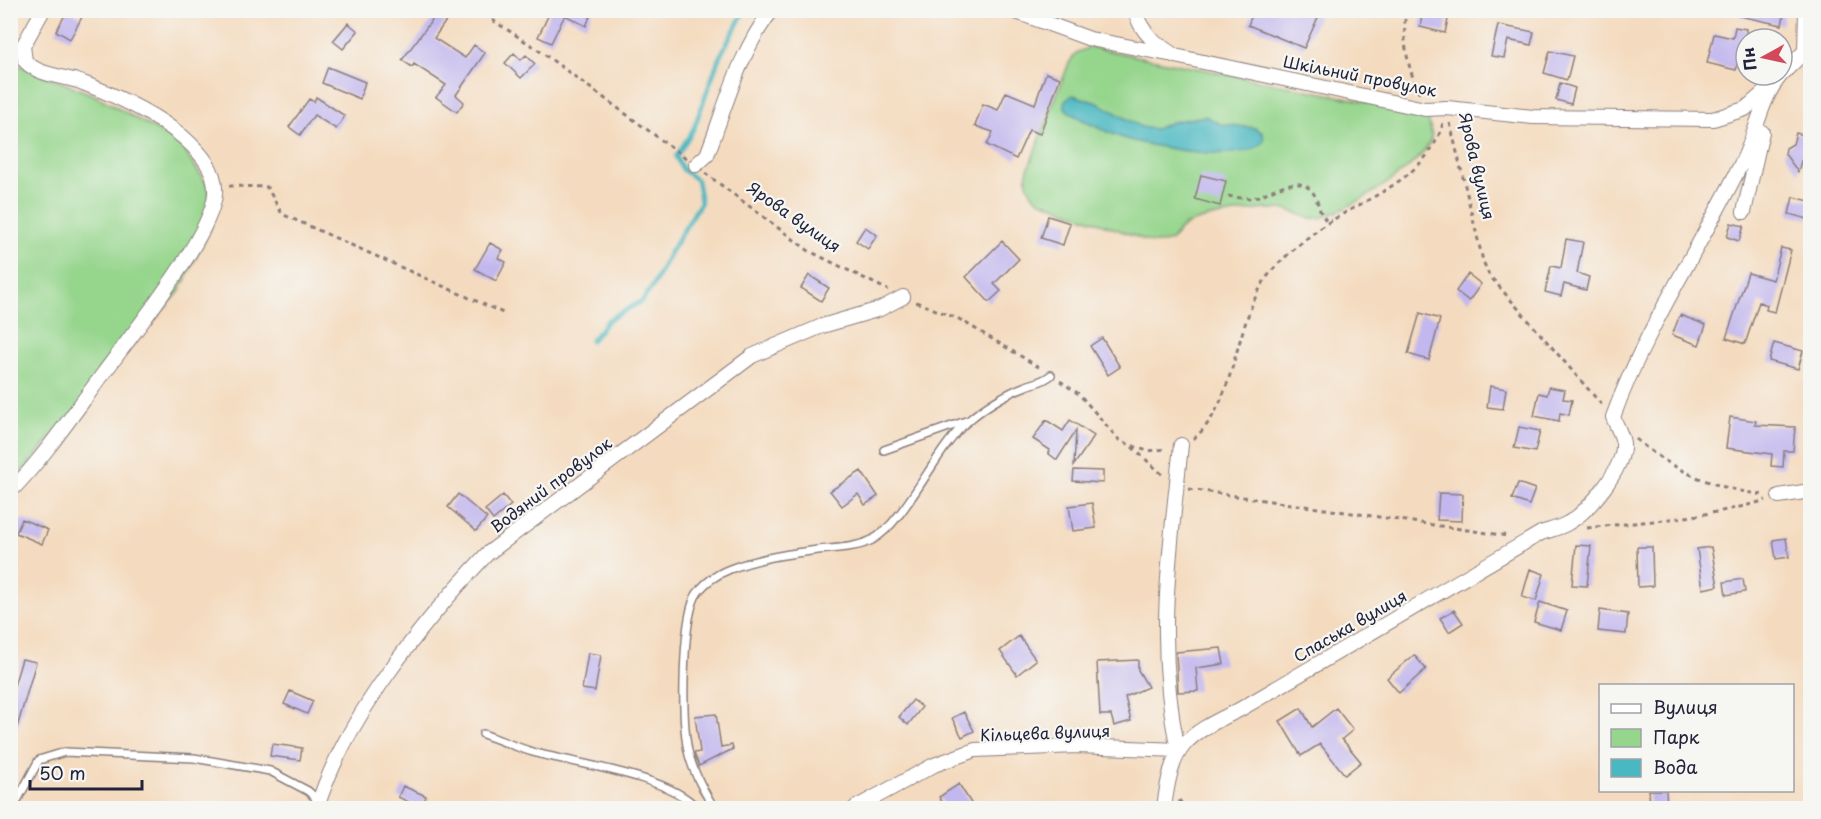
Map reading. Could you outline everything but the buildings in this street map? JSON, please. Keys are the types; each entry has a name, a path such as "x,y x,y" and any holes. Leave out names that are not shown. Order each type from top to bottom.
{"street":[{"path":"10,492 51,444 183,261 213,208 215,185 210,167 200,154 165,124 105,92 31,67 25,61 22,46 43,10"},
{"path":"691,162 707,155 744,58 759,27 772,10"},
{"path":"1011,10 1090,39 1175,56"},
{"name":"Шкільний провулок","path":"1135,10 1144,32 1154,43 1175,56 1425,109 1447,108 1533,117 1713,119 1745,109 1768,87"},
{"name":"Шкільний провулок","path":"1794,63 1808,50 1806,10"},
{"name":"Шкільний провулок","path":"1612,417 1621,393 1670,295 1744,158 1774,87"},
{"path":"1744,212 1776,87"},
{"name":"Водяний провулок","path":"318,805 349,738 382,682 464,579 487,555 752,356 822,326 880,309 903,297"},
{"name":"Спаська вулиця","path":"1178,750 1200,728 1239,710 1541,533 1567,524 1586,510 1607,483 1621,459 1623,442 1612,417"},
{"path":"1164,808 1178,750 1168,704 1164,643 1166,588 1181,445"},
{"path":"1779,496 1810,491"},
{"name":"Кільцева вулиця","path":"855,808 934,765 975,750 1077,746 1178,750"}],"lane":[{"path":"714,808 693,767 687,739 685,660 692,609 700,590 717,575 752,561 850,546 872,540 883,532 948,442 969,420 1004,397 1044,381 1051,375"},
{"path":"885,450 969,420"},
{"path":"483,734 533,752 634,777 675,792 698,808"},
{"path":"14,808 39,760 64,752 194,758 270,771 308,791 318,805"}],"path":[{"name":"Ярова вулиця","path":"477,10 537,49 670,146 809,252 903,297 959,319 1078,393 1120,441 1132,447 1177,487"},
{"path":"1406,10 1403,35 1409,69 1425,109"},
{"name":"Ярова вулиця","path":"1132,447 1162,450 1181,445 1201,432 1214,414 1244,323 1270,275 1300,243 1405,178 1423,161 1440,135 1447,108"},
{"name":"Ярова вулиця","path":"1447,108 1483,261 1489,275 1612,417"},
{"path":"215,185 267,188 282,214 503,313"},
{"path":"1228,196 1244,199 1258,196 1281,186 1305,186 1312,191 1321,215 1328,221 1336,219"},
{"path":"1635,438 1679,469 1734,492 1779,496"},
{"path":"1177,487 1509,537"},
{"path":"1585,528 1674,520 1726,512 1779,496"}],"green space":[{"path":"1090,47 1393,107 1427,117 1431,139 1414,161 1382,187 1330,215 1310,218 1288,210 1274,209 1236,213 1195,221 1180,229 1172,240 1153,243 1039,200 1027,184 1027,172 1069,63 1076,53"},
{"path":"11,62 96,96 178,142 209,187 211,227 179,292 11,484"}],"water":[{"path":"1073,95 1100,104 1141,127 1155,129 1172,122 1205,116 1220,124 1255,128 1263,133 1264,140 1255,148 1219,153 1175,149 1123,138 1069,112 1065,108 1065,101"}],"waterway":[{"path":"591,341 608,320 642,301 701,202 697,180 683,170 676,157 694,128 719,58 745,10"}]}
